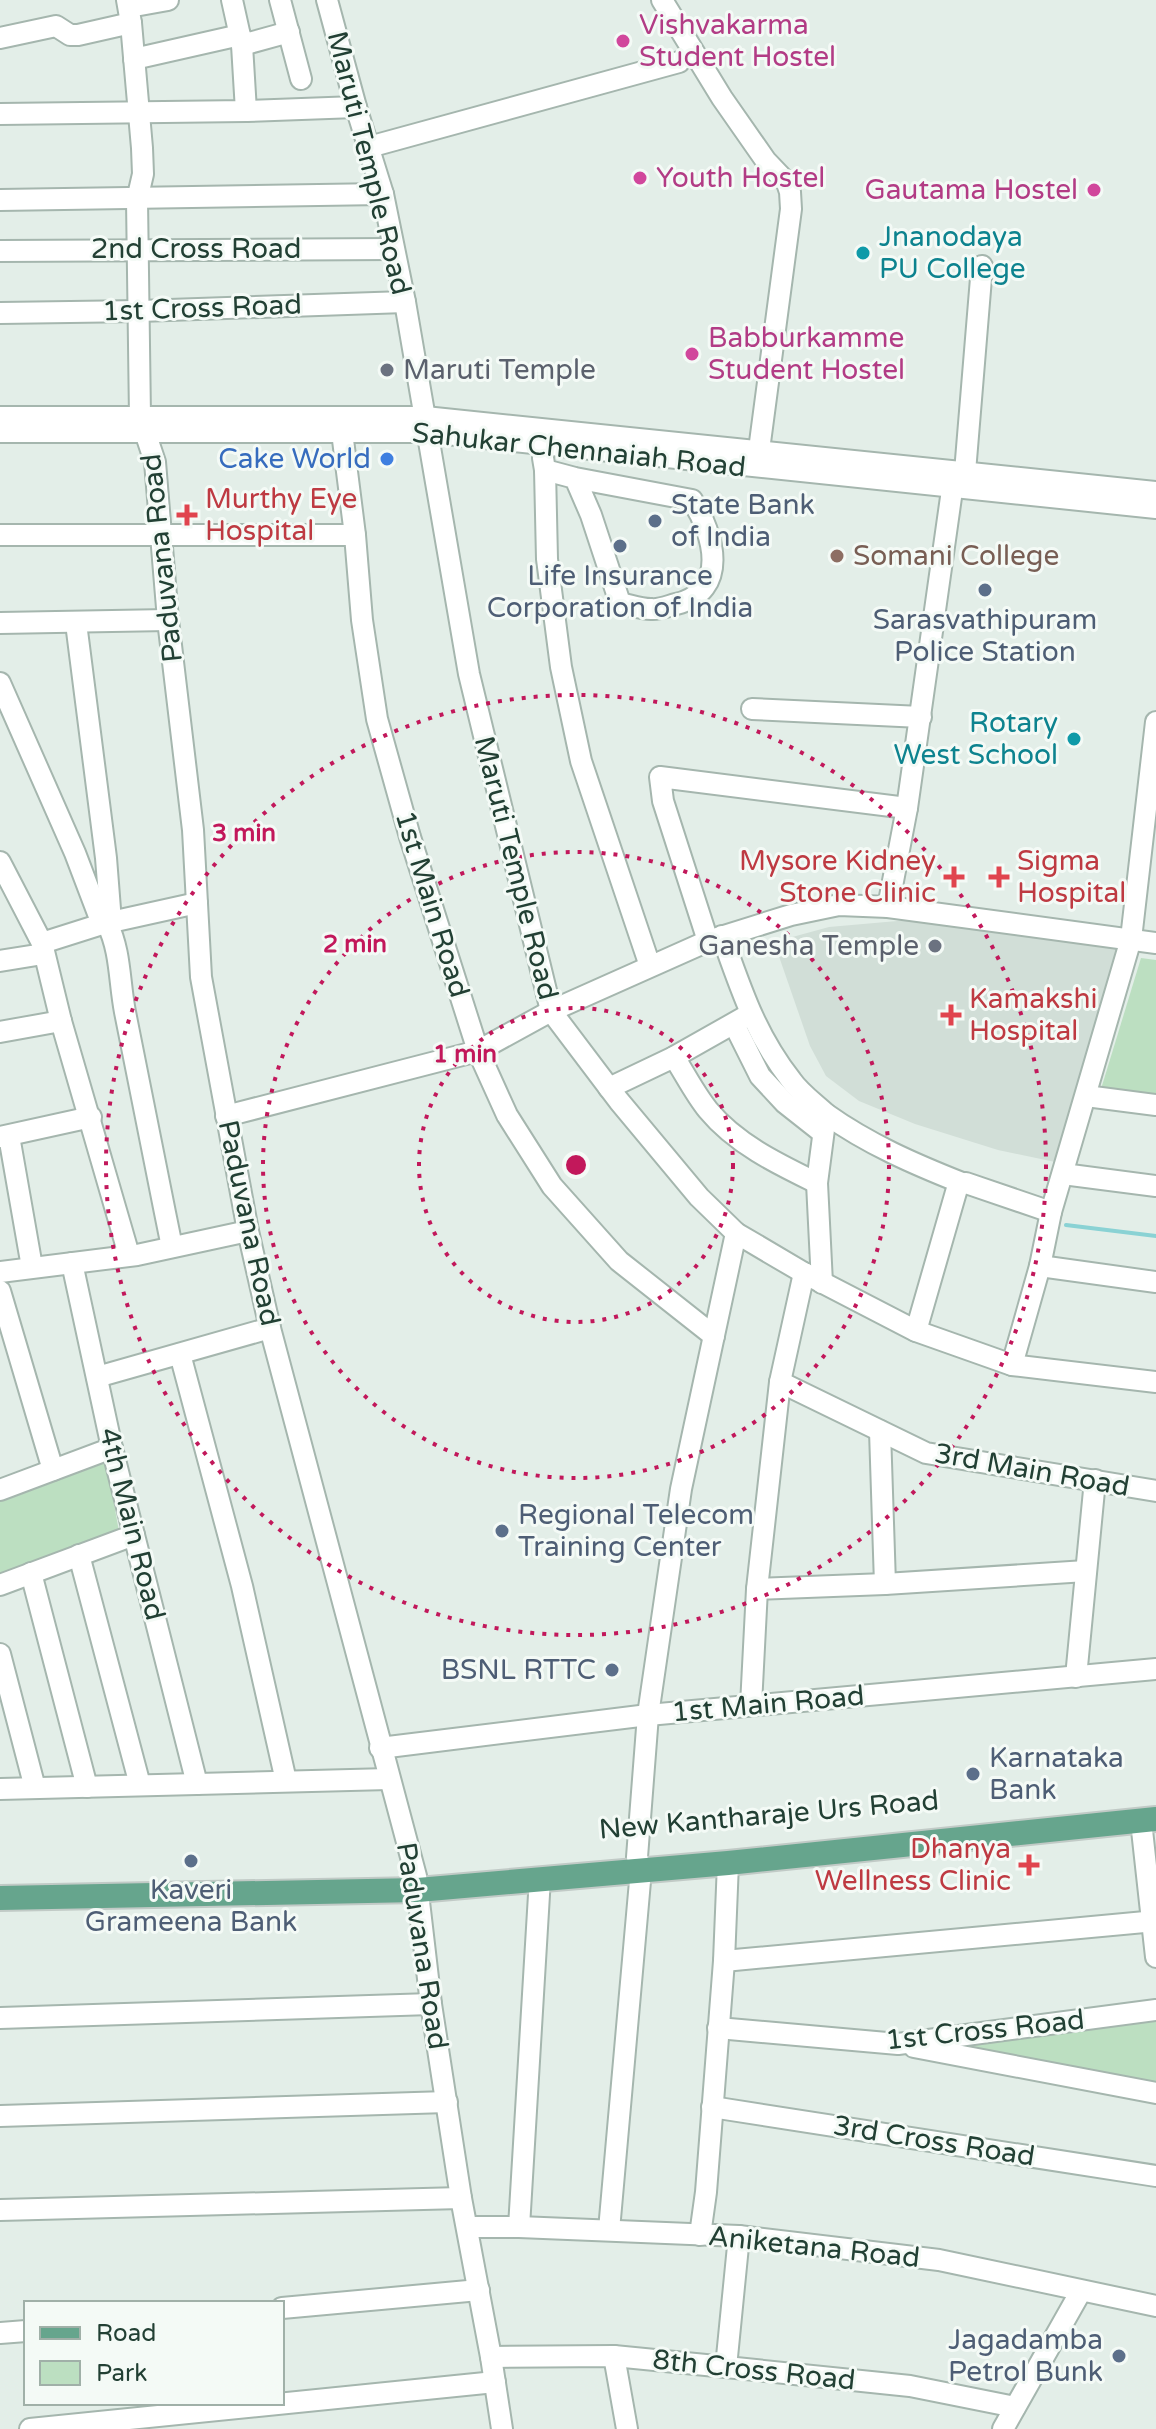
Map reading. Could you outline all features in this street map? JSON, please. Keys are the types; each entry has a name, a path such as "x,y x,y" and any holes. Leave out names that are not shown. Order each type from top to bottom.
{"main road":[{"name":"New Kantharaje Urs Road","path":"0,1898 390,1889 417,1883 1151,1816"},
{"name":"New Kantharaje Urs Road","path":"417,1883 540,1878 639,1864 728,1863 1151,1816"}],"street":[{"path":"0,38 56,26 70,35 78,35 129,10 168,0"},
{"path":"232,0 241,40 246,111"},
{"path":"280,0 301,79"},
{"name":"Maruti Temple Road","path":"327,0 383,194 405,302 469,674 551,1011 609,1088 699,1197 736,1233 822,1283 916,1331 1012,1365 1156,1382"},
{"path":"662,0 722,98 766,161 787,183 790,192 791,209 759,450"},
{"name":"Paduvana Road","path":"129,10 143,174 137,200 142,424 155,462 168,620 193,830 201,977 248,1231 270,1328 417,1883 431,2004 461,2198 502,2429"},
{"path":"134,59 289,32"},
{"path":"369,147 679,62"},
{"path":"0,114 356,107"},
{"path":"0,200 383,194"},
{"name":"2nd Cross Road","path":"0,251 393,249"},
{"path":"888,907 907,808 957,477 982,266"},
{"name":"1st Cross Road","path":"0,313 405,302"},
{"name":"Sahukar Chennaiah Road","path":"0,417 342,432 426,424 541,444 1156,492"},
{"name":"Sahukar Chennaiah Road","path":"0,432 142,424 426,424 759,450 1156,508"},
{"name":"1st Main Road","path":"342,432 362,620 377,719 410,837 478,1051 507,1115 552,1186 619,1261 714,1336"},
{"path":"541,444 545,470 547,559 561,667 572,721 581,761 650,966"},
{"path":"545,470 692,500 711,536 714,560 707,584 687,601 653,610 620,603 591,515 575,478"},
{"path":"0,535 355,535"},
{"path":"0,623 168,620"},
{"path":"76,623 107,870 107,923"},
{"path":"0,683 8,720 75,853 118,953 124,1005 172,1247"},
{"path":"752,709 921,717"},
{"path":"1012,1365 1040,1266 1051,1212 1131,939 1156,722"},
{"path":"907,808 660,777 663,801 715,938 760,1076 785,1103 825,1124 962,1183 1051,1212"},
{"path":"0,862 42,948 129,1255"},
{"path":"0,961 107,923 197,903"},
{"path":"226,1116 478,1051 551,1011 715,938 791,915 839,905 888,907 1156,943"},
{"path":"609,1088 674,1057 742,1019"},
{"path":"0,1032 61,1021"},
{"path":"674,1057 708,1110 727,1128 770,1160 817,1183"},
{"path":"1086,1096 1156,1105"},
{"path":"32,1267 4,1136 91,1117"},
{"path":"822,1283 817,1183 825,1124"},
{"path":"1063,1174 1156,1186"},
{"path":"916,1331 958,1185 962,1183"},
{"path":"0,1272 137,1255 248,1231"},
{"path":"609,2230 648,1715 681,1489 736,1233"},
{"name":"4th Main Road","path":"72,1263 112,1448 197,1784"},
{"path":"1040,1266 1156,1282"},
{"path":"751,1705 757,1589 780,1382 804,1273"},
{"path":"0,1291 53,1470"},
{"path":"97,1377 270,1328"},
{"path":"180,1354 242,1586 286,1781"},
{"name":"3rd Main Road","path":"780,1382 926,1453 1156,1491"},
{"path":"880,1431 885,1584"},
{"path":"1,1485 112,1448"},
{"path":"1076,1677 1095,1480"},
{"path":"0,1585 134,1535"},
{"path":"79,1555 140,1785"},
{"path":"757,1589 1086,1571"},
{"path":"31,1573 87,1787"},
{"path":"0,1654 35,1788"},
{"name":"1st Main Road","path":"380,1748 648,1715 1156,1669"},
{"path":"0,1789 389,1779"},
{"path":"1151,1816 1156,1957"},
{"path":"700,2235 724,1961 728,1863"},
{"path":"519,2227 540,1878"},
{"path":"724,1961 1154,1922"},
{"path":"0,2018 431,2004"},
{"name":"1st Cross Road","path":"718,2028 898,2044 1156,2010"},
{"path":"898,2044 1156,2093"},
{"path":"0,2116 447,2102"},
{"name":"3rd Cross Road","path":"712,2107 1156,2176"},
{"path":"0,2211 461,2198"},
{"name":"Aniketana Road","path":"468,2227 739,2236 939,2260 1156,2306"},
{"path":"726,2367 739,2236"},
{"path":"284,2308 479,2290"},
{"path":"1003,2429 1081,2291"},
{"path":"0,2333 24,2331"},
{"path":"614,2356 627,2429"},
{"name":"8th Cross Road","path":"491,2357 614,2356 910,2386 1015,2407"},
{"path":"284,2403 495,2382"},
{"path":"30,2429 267,2405"}],"shaded area":[{"name":"Kamakshi Hospital","path":"920,919 1122,945 1060,1163 998,1150 915,1124 859,1101 826,1076 810,1046 774,942 829,927"}],"green space":[{"path":"1141,958 1156,960 1156,1095 1101,1089"},
{"path":"105,1454 120,1537 0,1582 0,1493"},
{"path":"1156,2015 1156,2088 934,2046"}],"waterway":[{"path":"1066,1225 1156,1236"}],"place":[{"name":"Vishvakarma Student Hostel","path":"623,41"},
{"name":"Youth Hostel","path":"640,178"},
{"name":"Gautama Hostel","path":"1094,190"},
{"name":"Jnanodaya PU College","path":"863,253"},
{"name":"Babburkamme Student Hostel","path":"692,354"},
{"name":"Maruti Temple","path":"387,370"},
{"name":"Cake World","path":"387,459"},
{"name":"Murthy Eye Hospital","path":"187,515"},
{"name":"State Bank of India","path":"655,521"},
{"name":"Life Insurance Corporation of India","path":"620,546"},
{"name":"Somani College","path":"837,556"},
{"name":"Sarasvathipuram Police Station","path":"985,590"},
{"name":"Rotary West School","path":"1074,739"},
{"name":"Mysore Kidney Stone Clinic","path":"954,877"},
{"name":"Sigma Hospital","path":"999,877"},
{"name":"Ganesha Temple","path":"935,946"},
{"name":"Kamakshi Hospital","path":"951,1015"},
{"name":"Regional Telecom Training Center","path":"502,1531"},
{"name":"BSNL RTTC","path":"612,1670"},
{"name":"Karnataka Bank","path":"973,1774"},
{"name":"Kaveri Grameena Bank","path":"191,1861"},
{"name":"Dhanya Wellness Clinic","path":"1029,1865"},
{"name":"Jagadamba Petrol Bunk","path":"1119,2356"}]}
